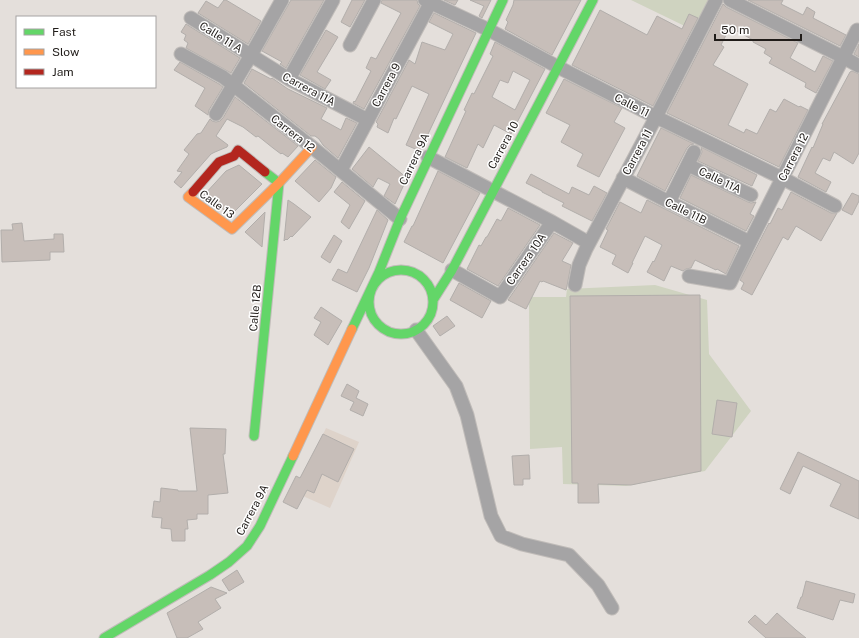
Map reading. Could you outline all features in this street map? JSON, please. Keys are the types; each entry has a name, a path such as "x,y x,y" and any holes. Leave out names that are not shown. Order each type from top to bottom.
{"main road":[{"name":"Carrera 9A","path":"104,638 210,575 229,562 247,546 260,526 372,286 428,157 490,30 503,0"},
{"name":"Carrera 10","path":"433,300 452,270 593,0"},
{"path":"279,183 312,147"},
{"name":"Calle 13","path":"238,150 279,183 232,229 188,198 219,162 234,156 238,150"},
{"name":"Calle 12B","path":"254,436 279,183"},
{"path":"351,331 370,325 394,333 406,334 416,330 429,318 432,309 433,300 431,290 426,281 418,274 408,270 398,269 388,272 379,278 372,286 369,295 368,305 371,314 370,325"}],"street":[{"path":"216,114 282,0"},
{"path":"289,79 333,0"},
{"path":"350,44 374,0"},
{"name":"Carrera 11","path":"575,285 579,265 589,243 716,0"},
{"path":"730,0 859,66"},
{"name":"Calle 11","path":"429,1 490,30 558,68 782,178 835,206"},
{"name":"Carrera 9","path":"341,170 429,1"},
{"name":"Calle 11 A","path":"191,18 251,55"},
{"name":"Carrera 12","path":"689,276 730,283 857,30"},
{"name":"Carrera 12","path":"181,54 223,77 341,170 400,219"},
{"name":"Carrera 11A","path":"251,55 289,79 368,120"},
{"path":"669,202 694,152"},
{"path":"428,157 589,243"},
{"name":"Calle 11A","path":"688,164 751,195"},
{"name":"Calle 11B","path":"623,178 750,242"},
{"name":"Carrera 10A","path":"452,270 500,297 552,222"},
{"path":"416,330 456,386 467,415 491,516 502,536 522,544 569,555 598,585 612,608"}],"shaded area":[{"path":"326,428 359,442 330,508 296,493"}],"green space":[{"path":"631,0 710,0 695,31"},
{"path":"655,285 707,300 709,354 751,411 705,471 626,486 563,484 562,447 530,449 529,297 566,297 567,289"}],"building":[{"path":"224,0 261,21 248,44 198,13 206,1 218,8"},
{"path":"291,0 324,0 286,68 280,64 282,62 262,51"},
{"path":"352,0 365,0 350,27 341,22"},
{"path":"382,0 417,0 420,6 364,109 353,103 354,101 355,102 371,71 366,68 371,57 376,59 401,13 381,3"},
{"path":"444,0 458,0 455,5"},
{"path":"470,0 491,0 482,18 479,16 484,6"},
{"path":"514,0 581,0 552,55 505,29 508,22 506,20"},
{"path":"748,0 783,0 781,4 803,15 807,7 815,12 813,18 846,35 840,46"},
{"path":"723,4 726,7 798,43 790,58 815,72 823,56 833,61 816,93 805,87 806,83 769,63 772,58 764,53 766,49 730,27 721,45 724,47 713,65 748,84 728,125 744,133 746,129 757,134 770,109 776,112 784,99 808,110 779,167 667,113"},
{"path":"600,10 647,35 657,16 682,29 689,14 698,18 653,106 572,65"},
{"path":"434,13 476,33 420,151 406,145 429,94 412,86 396,119 394,118 388,133 377,127 378,124 376,122 409,60 415,64 422,42 445,50 453,34 429,22"},
{"path":"186,24 240,58 231,73 186,48 188,43 184,40 186,35 181,32"},
{"path":"326,30 338,37 317,72 331,80 325,89 300,75"},
{"path":"495,42 545,69 511,134 494,125 483,148 478,144 467,168 445,157 466,111 464,110 472,93 474,94 493,56 490,54","holes":["513,71 530,80 515,110 492,97 500,80 508,83"]},
{"path":"859,44 859,57 854,54"},
{"path":"180,62 223,87 209,110 208,115 195,106 205,88 174,70"},
{"path":"252,69 271,79 272,78 288,89 327,108 321,119 341,130 346,118 357,123 338,158 323,145 319,139 315,136 311,136 244,83"},
{"path":"852,71 859,74 859,153 853,164 834,152 830,161 823,158 815,173 831,182 826,192 798,177 812,147 813,148 822,124 850,72"},
{"path":"564,79 622,108 614,122 625,128 599,177 577,166 583,154 561,142 570,125 546,113"},
{"path":"235,97 298,146 288,157 282,153 281,154 258,136 256,137 243,127 227,119 216,136 228,145 227,147 211,154 181,188 174,182 182,172 177,171 189,154 184,150 197,134 201,133 210,119 216,122 223,118"},
{"path":"661,128 694,144 687,148 665,191 637,176"},
{"path":"369,147 407,178 395,204 384,196 390,184 378,178 373,187 352,169"},
{"path":"701,147 757,175 752,186 698,161 702,152"},
{"path":"315,160 336,177 331,188 319,202 295,181"},
{"path":"239,165 262,184 231,215 204,195 226,171"},
{"path":"438,171 480,193 443,263 404,242 413,226"},
{"path":"531,174 569,194 572,187 589,195 594,186 607,193 592,221 562,206 564,203 526,183"},
{"path":"691,175 748,202 756,202 750,214 754,216 746,231 680,198"},
{"path":"342,182 365,201 349,229 341,222 350,205 334,192"},
{"path":"791,192 831,213 837,213 821,241 796,226 788,240 783,237 752,295 741,289 744,283 740,280 769,223 770,224 778,208 782,210"},
{"path":"852,193 859,196 859,201 852,215 842,210"},
{"path":"288,200 311,217 292,237 291,236 284,241"},
{"path":"647,200 739,246 726,274 695,260 691,268 683,271 671,266 664,281 647,272 653,261 654,262 662,245 645,236 628,273 612,264 616,255 600,247 608,230 606,229 620,202 641,213"},
{"path":"508,208 540,225 498,286 467,269 479,245 481,246 497,219 501,221"},
{"path":"377,210 388,220 369,268 357,292 332,280 338,269 347,273"},
{"path":"265,212 262,247 245,232"},
{"path":"22,223 24,241 54,239 54,234 63,234 64,252 50,252 50,260 2,262 1,230 13,230 12,224"},
{"path":"554,233 573,243 562,261 571,265 566,290 540,281 526,309 508,300"},
{"path":"334,235 342,241 330,263 321,257"},
{"path":"459,283 491,301 482,318 450,300"},
{"path":"700,295 701,471 631,485 598,484 599,503 578,503 578,483 572,483 570,296"},
{"path":"321,307 342,321 328,345 314,335 321,322 314,318"},
{"path":"447,316 455,326 440,336 433,326"},
{"path":"347,384 359,391 356,398 368,404 363,416 350,410 354,402 341,396"},
{"path":"717,400 737,403 732,437 712,434"},
{"path":"190,428 226,429 225,454 223,454 228,493 208,495 208,514 197,514 197,519 187,520 188,529 185,529 185,541 172,541 171,529 161,528 162,518 152,517 154,501 160,502 161,488 178,491 197,491"},
{"path":"323,434 354,449 338,482 322,474 314,493 307,490 297,509 283,502 296,476 300,478"},
{"path":"798,452 859,481 859,519 830,506 841,484 803,466 790,494 780,489"},
{"path":"529,455 530,479 523,479 523,485 514,485 512,456"},
{"path":"237,570 244,582 229,591 222,580"},
{"path":"806,581 855,594 853,603 840,600 833,620 797,608 802,597"},
{"path":"211,587 227,593 215,599 221,608 198,622 203,629 187,638 177,638 167,613"},
{"path":"777,613 806,638 766,638 748,622 755,615 766,625"}],"traffic: fast":[{"path":"352,329 379,272 400,219 503,0"},
{"path":"433,300 452,270 593,0"},
{"path":"254,436 279,183 265,172"},
{"path":"395,270 407,270 424,279 431,290 433,302 431,314 424,325 407,334 395,334 383,329 374,320 369,308 369,296 374,284 383,275 395,270"},
{"path":"104,638 210,575 229,562 247,546 260,526 293,456"}],"traffic: slow":[{"path":"193,192 188,197 232,229 279,183 312,147"},
{"path":"293,456 352,329"}],"traffic: jam":[{"path":"193,192 219,162 234,156 238,150 265,172"}]}
